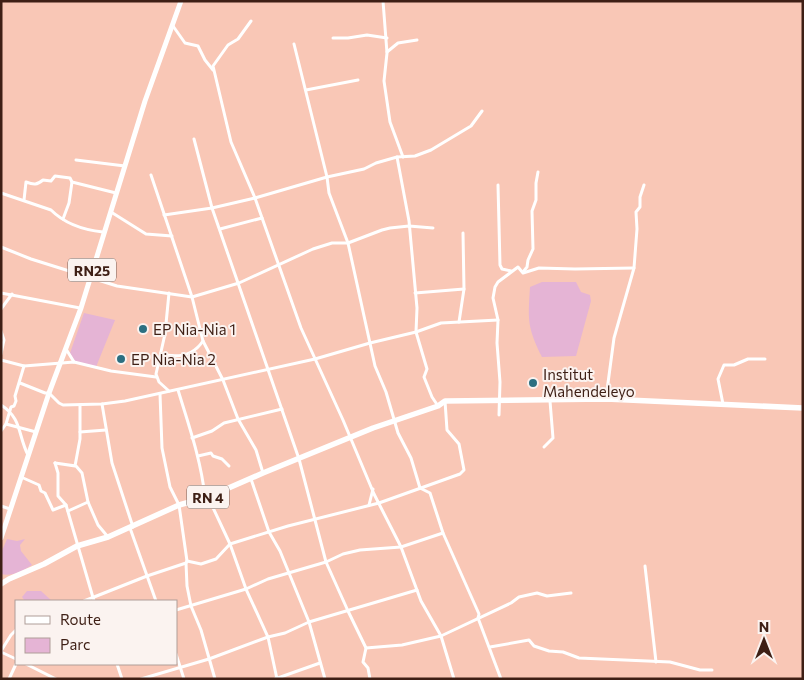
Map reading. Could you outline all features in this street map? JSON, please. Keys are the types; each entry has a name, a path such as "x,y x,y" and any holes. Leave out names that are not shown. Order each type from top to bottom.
{"highway":[{"path":"445,401 606,399 803,408"},
{"name":"RN 4","path":"1,584 77,546 108,537 179,505 207,497 251,479 263,472 394,420 438,406 445,401"},
{"name":"RN 4","path":"1,579 9,579"}],"main road":[{"name":"RN25","path":"1,538 49,393 81,308 145,101 181,1"}],"street":[{"path":"383,1 387,38 384,81 390,122 403,157"},
{"path":"213,70 213,66 222,52 238,39 252,21"},
{"path":"172,26 185,43 198,46 213,70 231,142 255,198 294,310 400,546 421,601 441,636 454,679"},
{"path":"333,38 367,35 387,38"},
{"path":"387,53 398,43 417,40"},
{"path":"294,44 327,177 329,193 348,243 375,366 386,392 398,434 411,458 420,488"},
{"path":"306,90 358,80"},
{"path":"164,215 212,208 255,198 327,177 364,169 376,163 397,157 415,156 442,144 471,126 482,111"},
{"path":"194,138 212,208 299,459 326,562 366,648 363,662 368,668 370,679"},
{"path":"397,157 409,226 417,308 416,332 427,369 424,377 438,406"},
{"path":"76,160 125,166"},
{"path":"523,272 527,267 532,249 532,211 536,200 538,172"},
{"path":"151,175 192,297 203,341 223,380 238,419 256,450 263,472"},
{"path":"24,200 26,182 33,185 43,180 51,181 55,176 70,178 72,182 116,193"},
{"path":"63,219 69,203 72,182"},
{"path":"606,399 614,338 634,268 637,229 636,212 640,207 640,197 644,184"},
{"path":"498,185 500,265 502,269 511,271"},
{"path":"1,193 51,210 63,219 89,230 103,232"},
{"path":"110,211 146,234 172,236"},
{"path":"220,229 262,218"},
{"path":"1,247 31,259 117,286 192,297 239,283 321,246 332,243 348,243 382,230 409,226 433,228"},
{"path":"459,322 464,288 463,233"},
{"path":"499,415 498,320 493,298 495,287 511,271 518,268 523,272"},
{"path":"523,272 539,268 634,268"},
{"path":"415,293 464,288"},
{"path":"1,293 81,308"},
{"path":"156,377 165,334 169,293"},
{"path":"1,309 12,294"},
{"path":"20,383 49,393 59,403 64,405 102,404 160,394 269,370 416,332 441,323 498,320"},
{"path":"1,331 4,340 1,354"},
{"path":"161,354 172,357 182,356 200,346 203,341"},
{"path":"66,349 74,362"},
{"path":"723,405 718,379 724,365 734,365 748,359 764,359"},
{"path":"1,360 24,366 74,362 110,371 156,377 169,392"},
{"path":"1,431 16,401 15,396 24,366"},
{"path":"178,390 188,417 207,497 230,544 246,589 268,637 276,679 320,663"},
{"path":"160,394 162,448 170,487 179,505 187,586 191,606 201,630 215,679"},
{"path":"544,447 554,438 550,400"},
{"path":"55,463 58,473 58,496 66,504 93,599 186,562 201,564 216,559 230,544 380,503 460,474 464,470 459,444 447,430 445,401"},
{"path":"102,404 112,463 156,600"},
{"path":"1,405 10,412 20,428 28,455"},
{"path":"55,463 75,466 80,432 80,405"},
{"path":"192,438 238,419 282,409"},
{"path":"6,424 36,432"},
{"path":"80,432 106,430"},
{"path":"198,456 210,453 222,459 229,466"},
{"path":"55,463 76,466 82,473 88,502 98,525 108,537"},
{"path":"21,477 40,484 41,491 45,492 53,510 66,504"},
{"path":"251,479 269,532 289,573 309,622 325,679"},
{"path":"368,506 373,488"},
{"path":"420,488 430,492 443,532 479,614 478,618 501,679"},
{"path":"68,511 88,502"},
{"path":"1,506 10,509"},
{"path":"178,609 246,589 268,579 326,562 343,554 360,550 400,546 443,532"},
{"path":"646,566 656,662"},
{"path":"141,679 209,659 268,637 285,633 309,622 417,590"},
{"path":"366,648 402,645 441,636 501,608 519,597 537,594 547,596 571,593"},
{"path":"15,631 11,634 1,652 15,659"},
{"path":"490,647 529,640 534,646 549,651 563,652 578,658 676,662 700,670 712,670"},
{"path":"178,659 184,679"},
{"path":"9,679 16,665"},
{"path":"28,665 56,679"},
{"path":"117,665 122,679"}],"green space":[{"path":"542,282 576,282 581,292 590,295 591,301 576,356 542,357 537,347 530,323 530,287"},
{"path":"84,313 115,320 96,367 75,361 70,353"},
{"path":"7,539 17,541 25,539 20,545 21,551 32,565 13,574 1,574 1,553"},
{"path":"27,591 41,591 51,600 24,600 22,597"}],"place":[{"name":"EP Nia-Nia 1","path":"143,329"},
{"name":"EP Nia-Nia 2","path":"121,359"},
{"name":"Institut Mahendeleyo","path":"533,383"}]}
